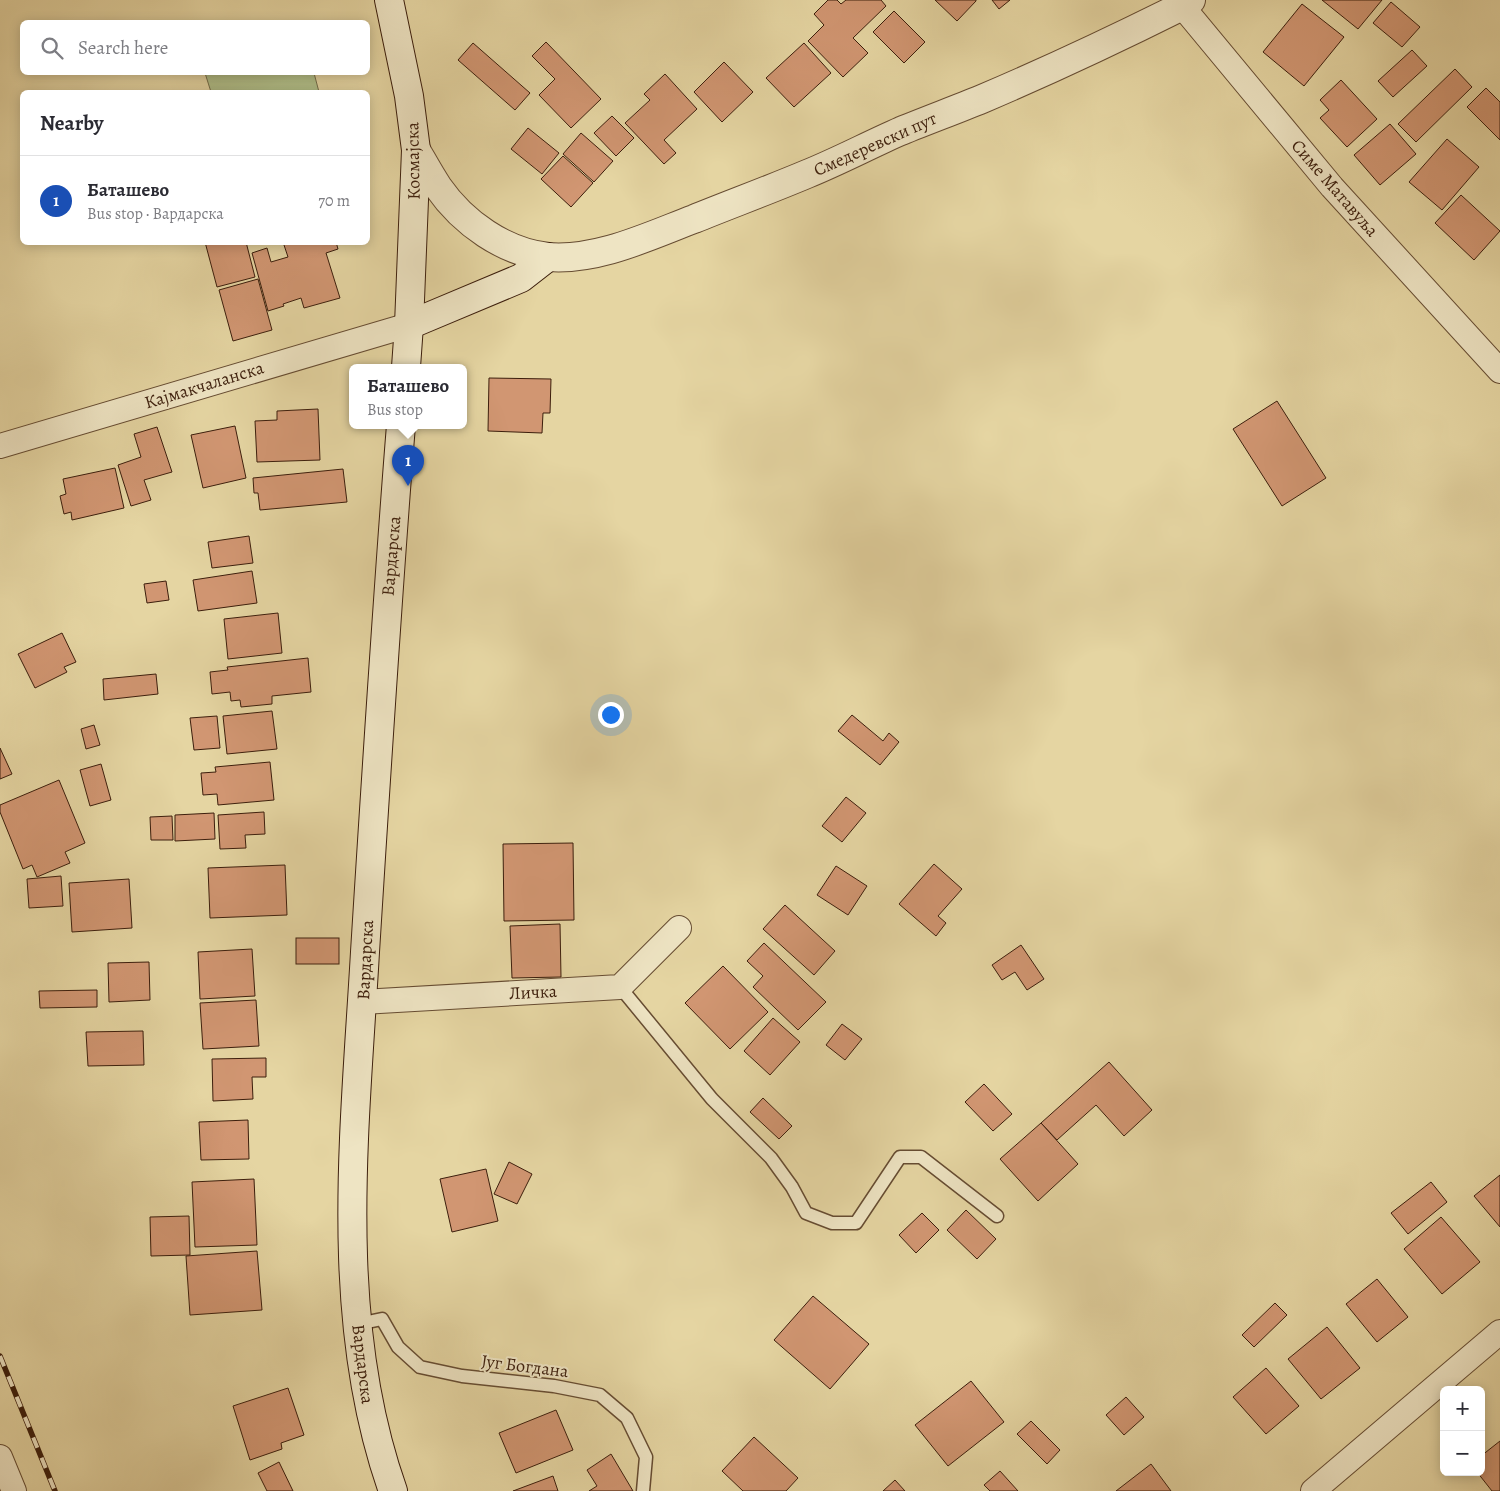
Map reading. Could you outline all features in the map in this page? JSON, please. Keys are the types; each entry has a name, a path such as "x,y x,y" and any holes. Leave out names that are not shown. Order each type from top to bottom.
{"main road":[{"name":"Космајска","path":"389,0 409,96 416,150 409,325"},
{"name":"Смедеревски пут","path":"416,150 449,201 471,223 489,236 512,248 548,256 584,254 628,244 808,174 901,131 980,100 1088,53 1183,2"},
{"path":"406,364 409,325 521,278 548,256"},
{"name":"Вардарска","path":"393,1491 370,1416 364,1381 355,1293 352,1186 383,651 401,429"}],"street":[{"name":"Симе Матавуља","path":"1183,2 1332,187 1500,371"},
{"name":"Кајмакчаланска","path":"0,446 409,325"},
{"path":"620,987 680,928"},
{"name":"Личка","path":"362,1002 620,987"},
{"path":"1313,1491 1500,1332"},
{"path":"0,1458 14,1491"}],"lane":[{"path":"620,987 712,1100 771,1158 792,1187 806,1213 832,1223 856,1223 900,1157 921,1157 997,1216"},
{"name":"Југ Богдана","path":"358,1324 382,1319 398,1347 420,1367 462,1376 554,1386 600,1396 627,1418 646,1458 643,1491"}],"green space":[{"path":"206,75 315,75 318,90 210,90"}],"building":[{"path":"828,0 837,0 841,4 846,0 881,0 886,6 853,38 868,53 843,77 808,41 824,25 814,14"},
{"path":"935,0 976,0 976,1 957,21"},
{"path":"992,0 1010,0 999,9"},
{"path":"1322,0 1382,0 1358,29"},
{"path":"1391,2 1420,27 1402,47 1373,23"},
{"path":"1302,4 1344,37 1304,86 1263,52"},
{"path":"894,11 925,42 904,63 873,32"},
{"path":"546,42 601,99 571,128 539,95 555,79 532,56"},
{"path":"473,43 530,93 515,110 458,60"},
{"path":"804,43 831,73 794,107 766,78"},
{"path":"1412,50 1427,66 1393,97 1378,81"},
{"path":"724,62 753,92 722,122 694,92"},
{"path":"1455,69 1472,87 1416,142 1398,124"},
{"path":"665,74 697,109 664,140 676,153 664,164 625,123 650,100 644,94"},
{"path":"1341,80 1377,119 1347,147 1320,118 1329,110 1320,100"},
{"path":"1486,88 1500,102 1500,140 1467,107"},
{"path":"612,116 634,138 616,156 594,133"},
{"path":"1390,124 1416,154 1380,185 1354,155"},
{"path":"528,128 559,153 542,174 511,149"},
{"path":"581,133 613,161 594,182 563,154"},
{"path":"1447,139 1479,167 1442,210 1409,182"},
{"path":"563,156 593,183 571,207 541,179"},
{"path":"1461,195 1500,231 1474,260 1435,223"},
{"path":"206,245 247,245 255,277 217,287"},
{"path":"284,245 337,245 338,249 326,253 340,298 304,308 301,298 268,311 252,253 267,248 271,262 288,257"},
{"path":"258,279 272,330 233,341 219,290"},
{"path":"489,378 551,379 550,413 543,413 542,433 488,431"},
{"path":"1277,401 1326,478 1282,506 1233,429"},
{"path":"318,409 320,460 257,462 255,421 277,420 277,411"},
{"path":"235,426 246,478 203,488 191,435"},
{"path":"157,427 172,472 144,480 151,500 131,506 118,465 141,457 134,434"},
{"path":"115,468 124,508 72,520 71,512 64,514 60,496 66,494 63,479"},
{"path":"343,469 347,502 260,510 258,493 254,493 253,478"},
{"path":"249,536 253,563 212,568 208,542"},
{"path":"252,571 257,603 198,611 193,580"},
{"path":"166,581 169,600 147,603 144,584"},
{"path":"278,613 282,653 228,659 224,619"},
{"path":"62,633 76,662 64,667 67,672 35,688 18,654"},
{"path":"308,658 311,692 272,696 272,704 241,707 240,700 231,701 230,692 212,694 210,672 228,670 227,667"},
{"path":"156,674 158,694 104,700 103,679"},
{"path":"272,711 277,749 227,754 223,716"},
{"path":"852,715 883,741 889,733 899,742 880,765 838,731"},
{"path":"217,716 220,748 194,750 190,718"},
{"path":"94,725 100,745 86,749 81,729"},
{"path":"0,748 12,774 0,779"},
{"path":"270,762 274,800 218,805 217,794 203,795 201,773 216,772 215,767"},
{"path":"101,764 111,800 90,806 80,770"},
{"path":"59,780 85,843 65,852 70,863 37,877 32,865 23,869 0,812 0,805"},
{"path":"846,797 866,813 842,842 822,826"},
{"path":"264,812 265,834 245,835 246,848 220,849 218,815"},
{"path":"214,813 215,839 175,841 175,815"},
{"path":"172,816 173,840 151,840 150,817"},
{"path":"573,843 574,920 504,921 503,844"},
{"path":"934,864 962,889 938,916 946,923 936,936 899,904"},
{"path":"285,865 287,915 210,918 208,868"},
{"path":"836,866 867,886 848,915 817,895"},
{"path":"61,876 63,906 29,908 27,879"},
{"path":"129,879 132,928 72,932 69,883"},
{"path":"785,905 835,951 814,975 763,929"},
{"path":"560,924 561,977 512,978 510,926"},
{"path":"296,938 339,938 339,964 296,964"},
{"path":"764,943 826,1002 798,1030 753,987 763,976 747,961"},
{"path":"1021,945 1044,979 1027,990 1015,972 1002,980 992,965"},
{"path":"252,949 255,996 200,999 198,952"},
{"path":"149,962 150,1000 109,1002 108,963"},
{"path":"723,966 768,1012 730,1049 685,1003"},
{"path":"97,990 97,1007 40,1008 39,991"},
{"path":"256,1000 259,1046 203,1049 200,1003"},
{"path":"773,1018 800,1042 770,1075 744,1051"},
{"path":"842,1024 862,1039 845,1060 826,1045"},
{"path":"143,1031 144,1065 88,1066 86,1032"},
{"path":"266,1058 266,1077 252,1077 253,1099 213,1101 212,1059"},
{"path":"1109,1062 1152,1110 1124,1136 1096,1105 1057,1140 1041,1123"},
{"path":"984,1084 1012,1114 993,1131 965,1102"},
{"path":"763,1098 792,1126 779,1139 750,1112"},
{"path":"248,1120 249,1159 201,1160 199,1122"},
{"path":"1041,1123 1078,1164 1038,1201 1000,1159"},
{"path":"509,1162 532,1174 517,1204 494,1194"},
{"path":"486,1169 498,1221 452,1232 440,1179"},
{"path":"1500,1175 1500,1227 1474,1196"},
{"path":"254,1179 257,1245 195,1247 192,1182"},
{"path":"1431,1182 1447,1202 1408,1234 1391,1213"},
{"path":"966,1210 996,1239 977,1259 947,1230"},
{"path":"922,1213 939,1230 916,1253 899,1235"},
{"path":"189,1216 190,1255 151,1256 150,1217"},
{"path":"1441,1217 1480,1262 1442,1294 1404,1249"},
{"path":"257,1251 262,1310 190,1315 186,1256"},
{"path":"1377,1279 1408,1317 1377,1342 1346,1304"},
{"path":"813,1296 869,1344 830,1389 774,1340"},
{"path":"1275,1303 1287,1315 1254,1347 1242,1335"},
{"path":"1327,1327 1360,1368 1321,1399 1288,1359"},
{"path":"1266,1368 1299,1406 1266,1434 1233,1397"},
{"path":"971,1381 1004,1422 948,1466 915,1425"},
{"path":"288,1388 304,1435 281,1443 282,1449 250,1460 233,1406"},
{"path":"1126,1397 1144,1417 1124,1435 1106,1415"},
{"path":"556,1410 573,1450 516,1473 499,1433"},
{"path":"1031,1421 1060,1450 1047,1464 1017,1434"},
{"path":"754,1437 798,1478 786,1491 743,1491 722,1471"},
{"path":"1500,1441 1500,1491 1492,1491 1480,1476 1485,1476 1485,1453"},
{"path":"611,1454 633,1491 589,1491 597,1486 587,1470"},
{"path":"279,1462 293,1491 267,1491 258,1473"},
{"path":"1151,1464 1171,1491 1116,1491"},
{"path":"1000,1471 1018,1491 990,1491 984,1485"},
{"path":"553,1476 558,1491 513,1491"},
{"path":"895,1480 905,1491 883,1491"}],"railway":[{"path":"0,1356 55,1491"}],"place":[{"name":"Баташево","path":"408,486"}]}
